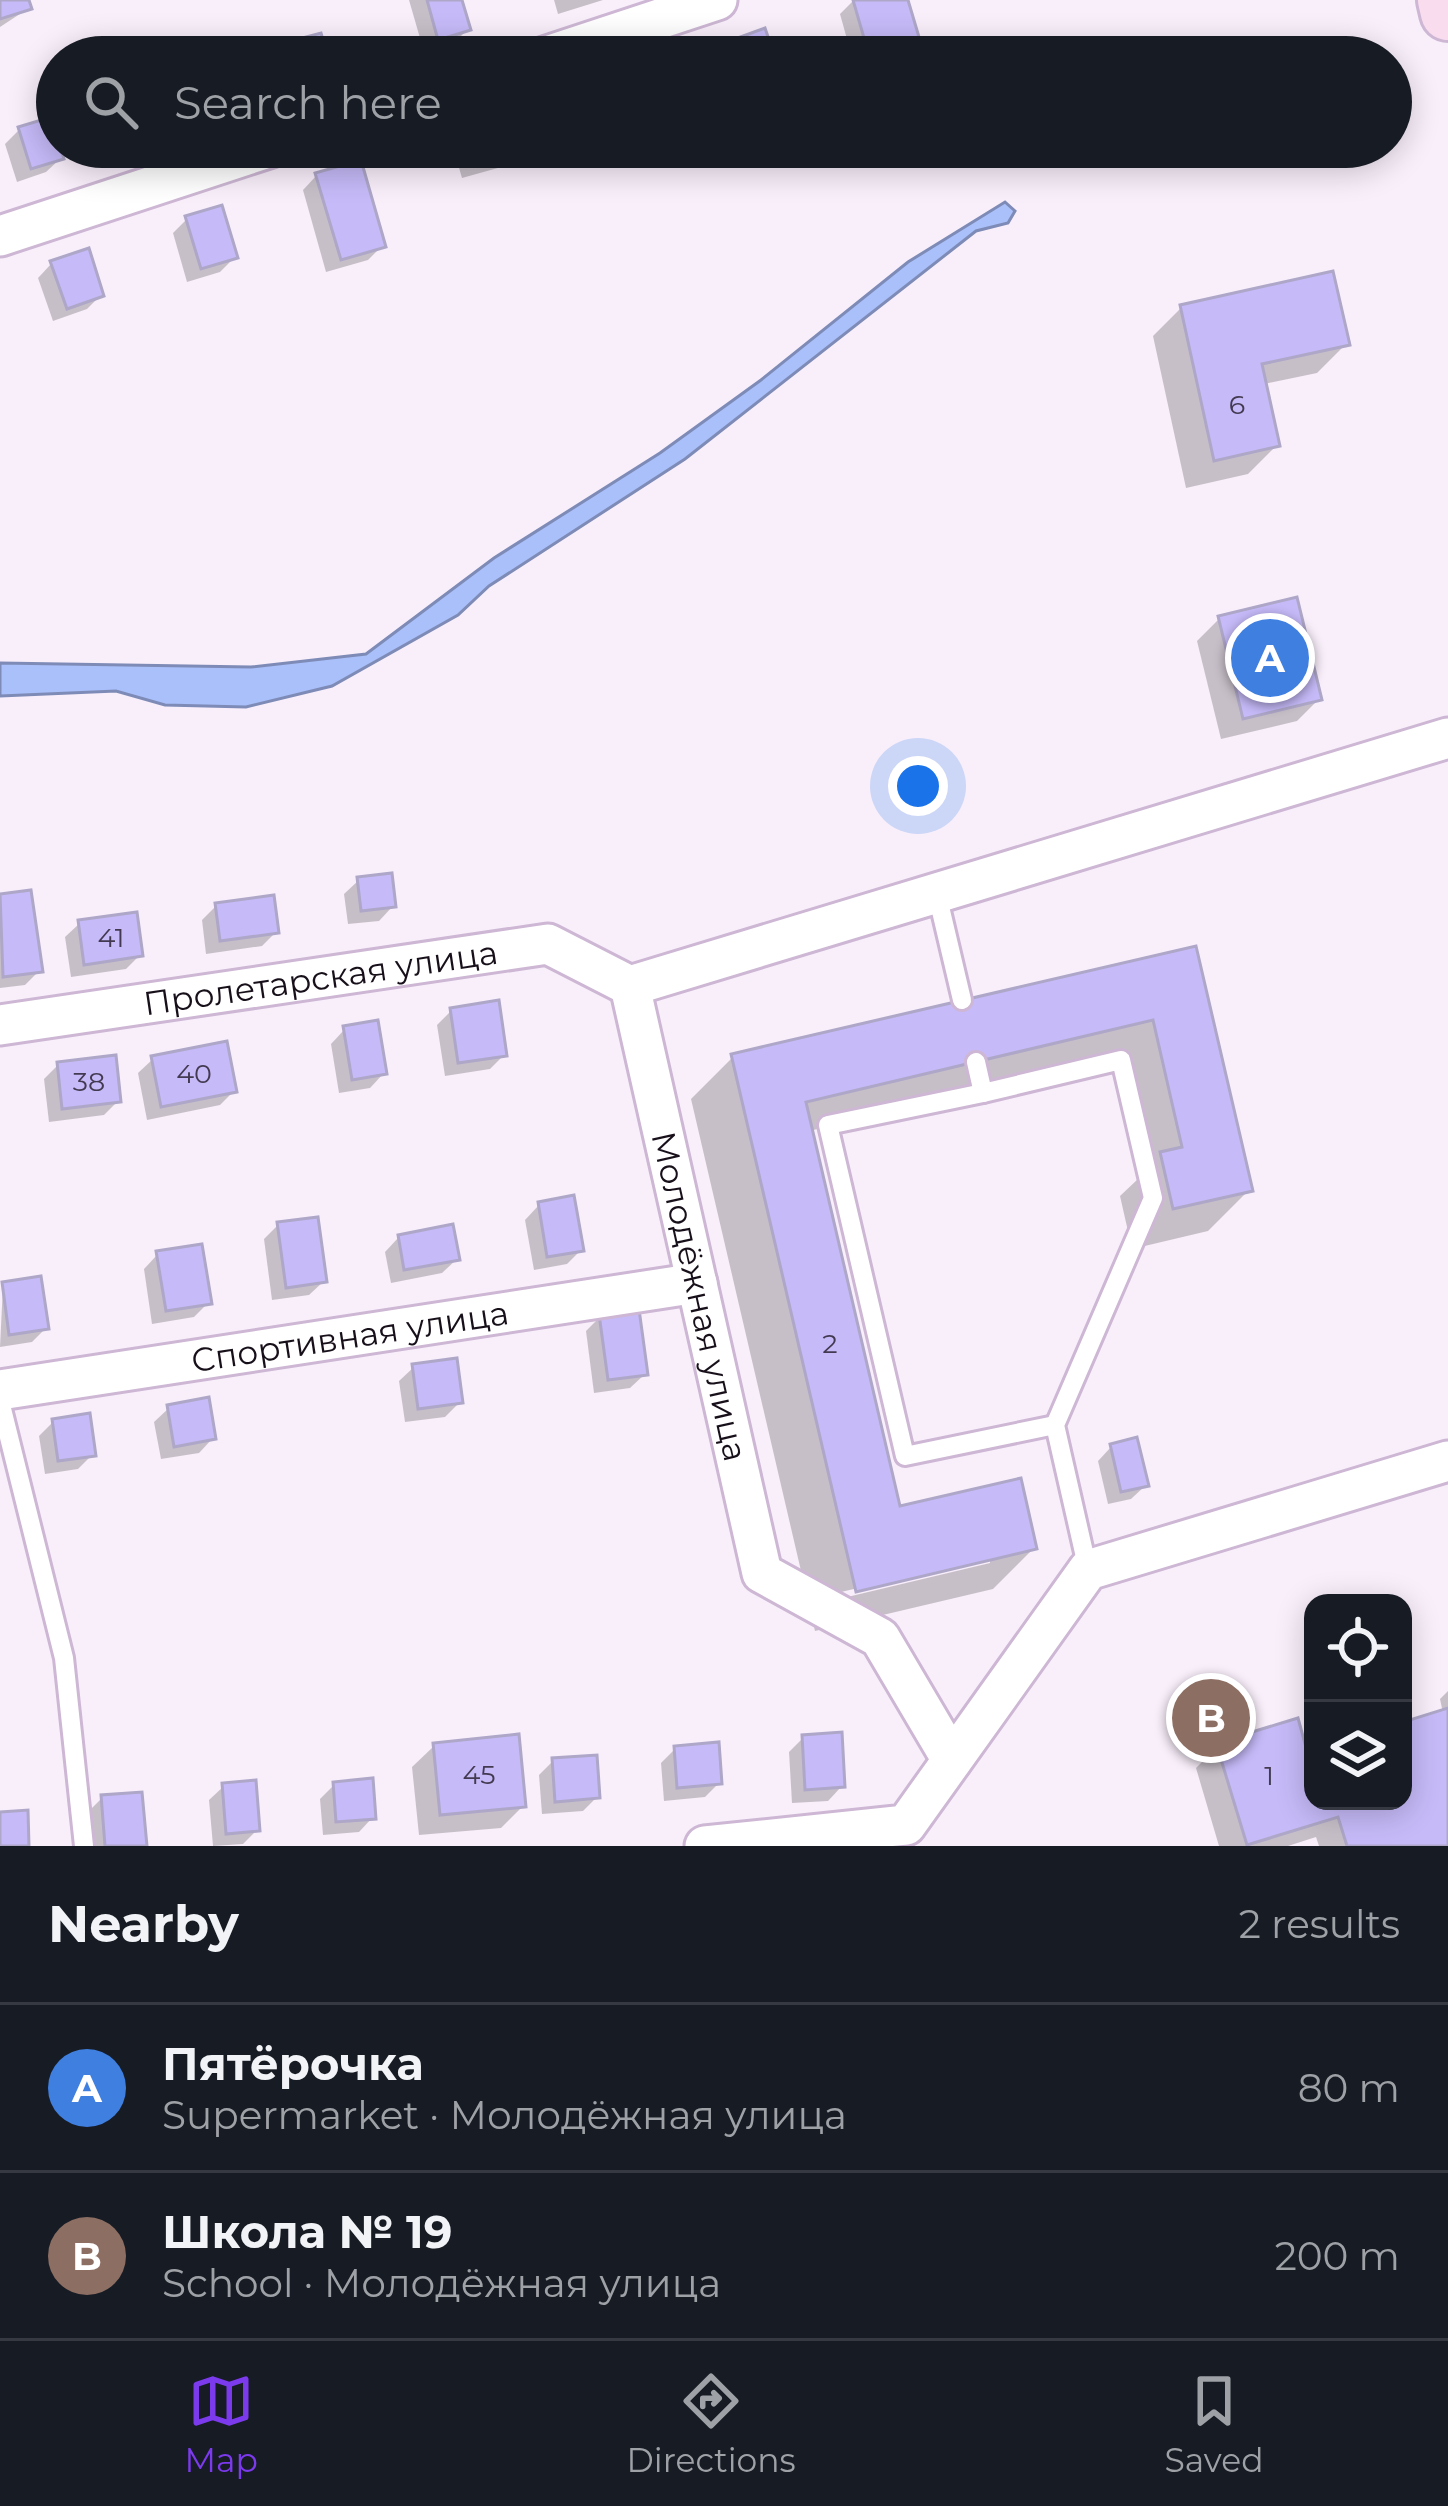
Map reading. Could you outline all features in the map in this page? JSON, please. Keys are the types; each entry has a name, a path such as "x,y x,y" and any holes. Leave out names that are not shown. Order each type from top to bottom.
{"street":[{"path":"608,36 717,0"},
{"path":"1445,0 1448,13"},
{"path":"0,236 207,168"},
{"path":"630,986 1448,738"},
{"name":"Пролетарская улица","path":"0,1025 548,944 630,986"},
{"name":"Молодёжная улица","path":"630,986 762,1573 880,1638 952,1760"},
{"name":"Спортивная улица","path":"0,1390 697,1283"},
{"path":"706,1846 799,1841 906,1825 1088,1570 1448,1462"}],"lane":[{"path":"937,894 962,1000"},
{"path":"1055,1425 905,1456 828,1125 1121,1060 1153,1198 1055,1425 1088,1570"},
{"path":"976,1062 983,1093"},
{"path":"0,1401 64,1658 83,1846"}],"water":[{"path":"1005,202 1015,211 1008,223 976,231 685,459 489,586 458,615 332,686 246,707 165,705 116,691 0,696 0,663 251,667 366,654 494,558 660,453 761,380 908,262"}],"building":[{"path":"0,0 29,0 32,9 0,19"},
{"path":"427,0 462,0 471,30 437,36"},
{"path":"853,0 908,0 919,36 863,36"},
{"path":"765,28 768,36 743,36"},
{"path":"36,122 36,167 31,169 18,127"},
{"path":"363,168 386,247 341,260 315,173"},
{"path":"222,205 238,258 201,269 185,216"},
{"path":"89,248 104,296 67,309 50,261"},
{"path":"1333,271 1350,345 1262,364 1280,446 1214,461 1180,305"},
{"path":"1297,597 1322,700 1243,719 1218,616"},
{"path":"392,873 396,907 361,911 357,877"},
{"path":"31,890 43,972 3,977 0,894"},
{"path":"274,895 279,933 220,941 215,903"},
{"path":"137,912 143,956 84,965 78,920"},
{"path":"1196,946 1253,1191 1173,1209 1160,1152 1182,1147 1153,1020 806,1102 900,1506 1021,1478 1037,1549 856,1592 731,1054"},
{"path":"499,1000 507,1056 458,1063 450,1008"},
{"path":"378,1020 387,1074 352,1080 343,1026"},
{"path":"227,1041 237,1092 161,1107 151,1056"},
{"path":"116,1055 121,1102 62,1109 57,1062"},
{"path":"574,1195 584,1251 547,1257 538,1202"},
{"path":"318,1217 327,1282 286,1288 277,1222"},
{"path":"453,1224 460,1260 404,1270 398,1235"},
{"path":"202,1244 212,1304 166,1311 156,1251"},
{"path":"41,1276 49,1329 9,1335 2,1282"},
{"path":"639,1309 648,1375 608,1380 599,1314"},
{"path":"457,1358 463,1403 418,1409 412,1364"},
{"path":"209,1397 216,1439 174,1447 167,1405"},
{"path":"90,1413 96,1456 58,1461 52,1419"},
{"path":"1137,1437 1149,1486 1121,1492 1110,1444"},
{"path":"1448,1708 1448,1846 1347,1846 1338,1817 1247,1845 1216,1743 1298,1718 1304,1740 1304,1810 1412,1810 1412,1719"},
{"path":"842,1732 845,1787 805,1790 802,1735"},
{"path":"519,1734 526,1807 440,1815 433,1743"},
{"path":"719,1742 722,1784 677,1788 674,1746"},
{"path":"597,1755 600,1798 555,1802 552,1758"},
{"path":"373,1778 376,1819 336,1822 333,1782"},
{"path":"256,1780 260,1831 226,1834 222,1783"},
{"path":"142,1792 147,1846 105,1846 101,1795"},
{"path":"28,1810 29,1846 0,1846 0,1812"}],"place":[{"name":"Пятёрочка","path":"1270,658"},
{"name":"Школа № 19","path":"1211,1718"}]}
